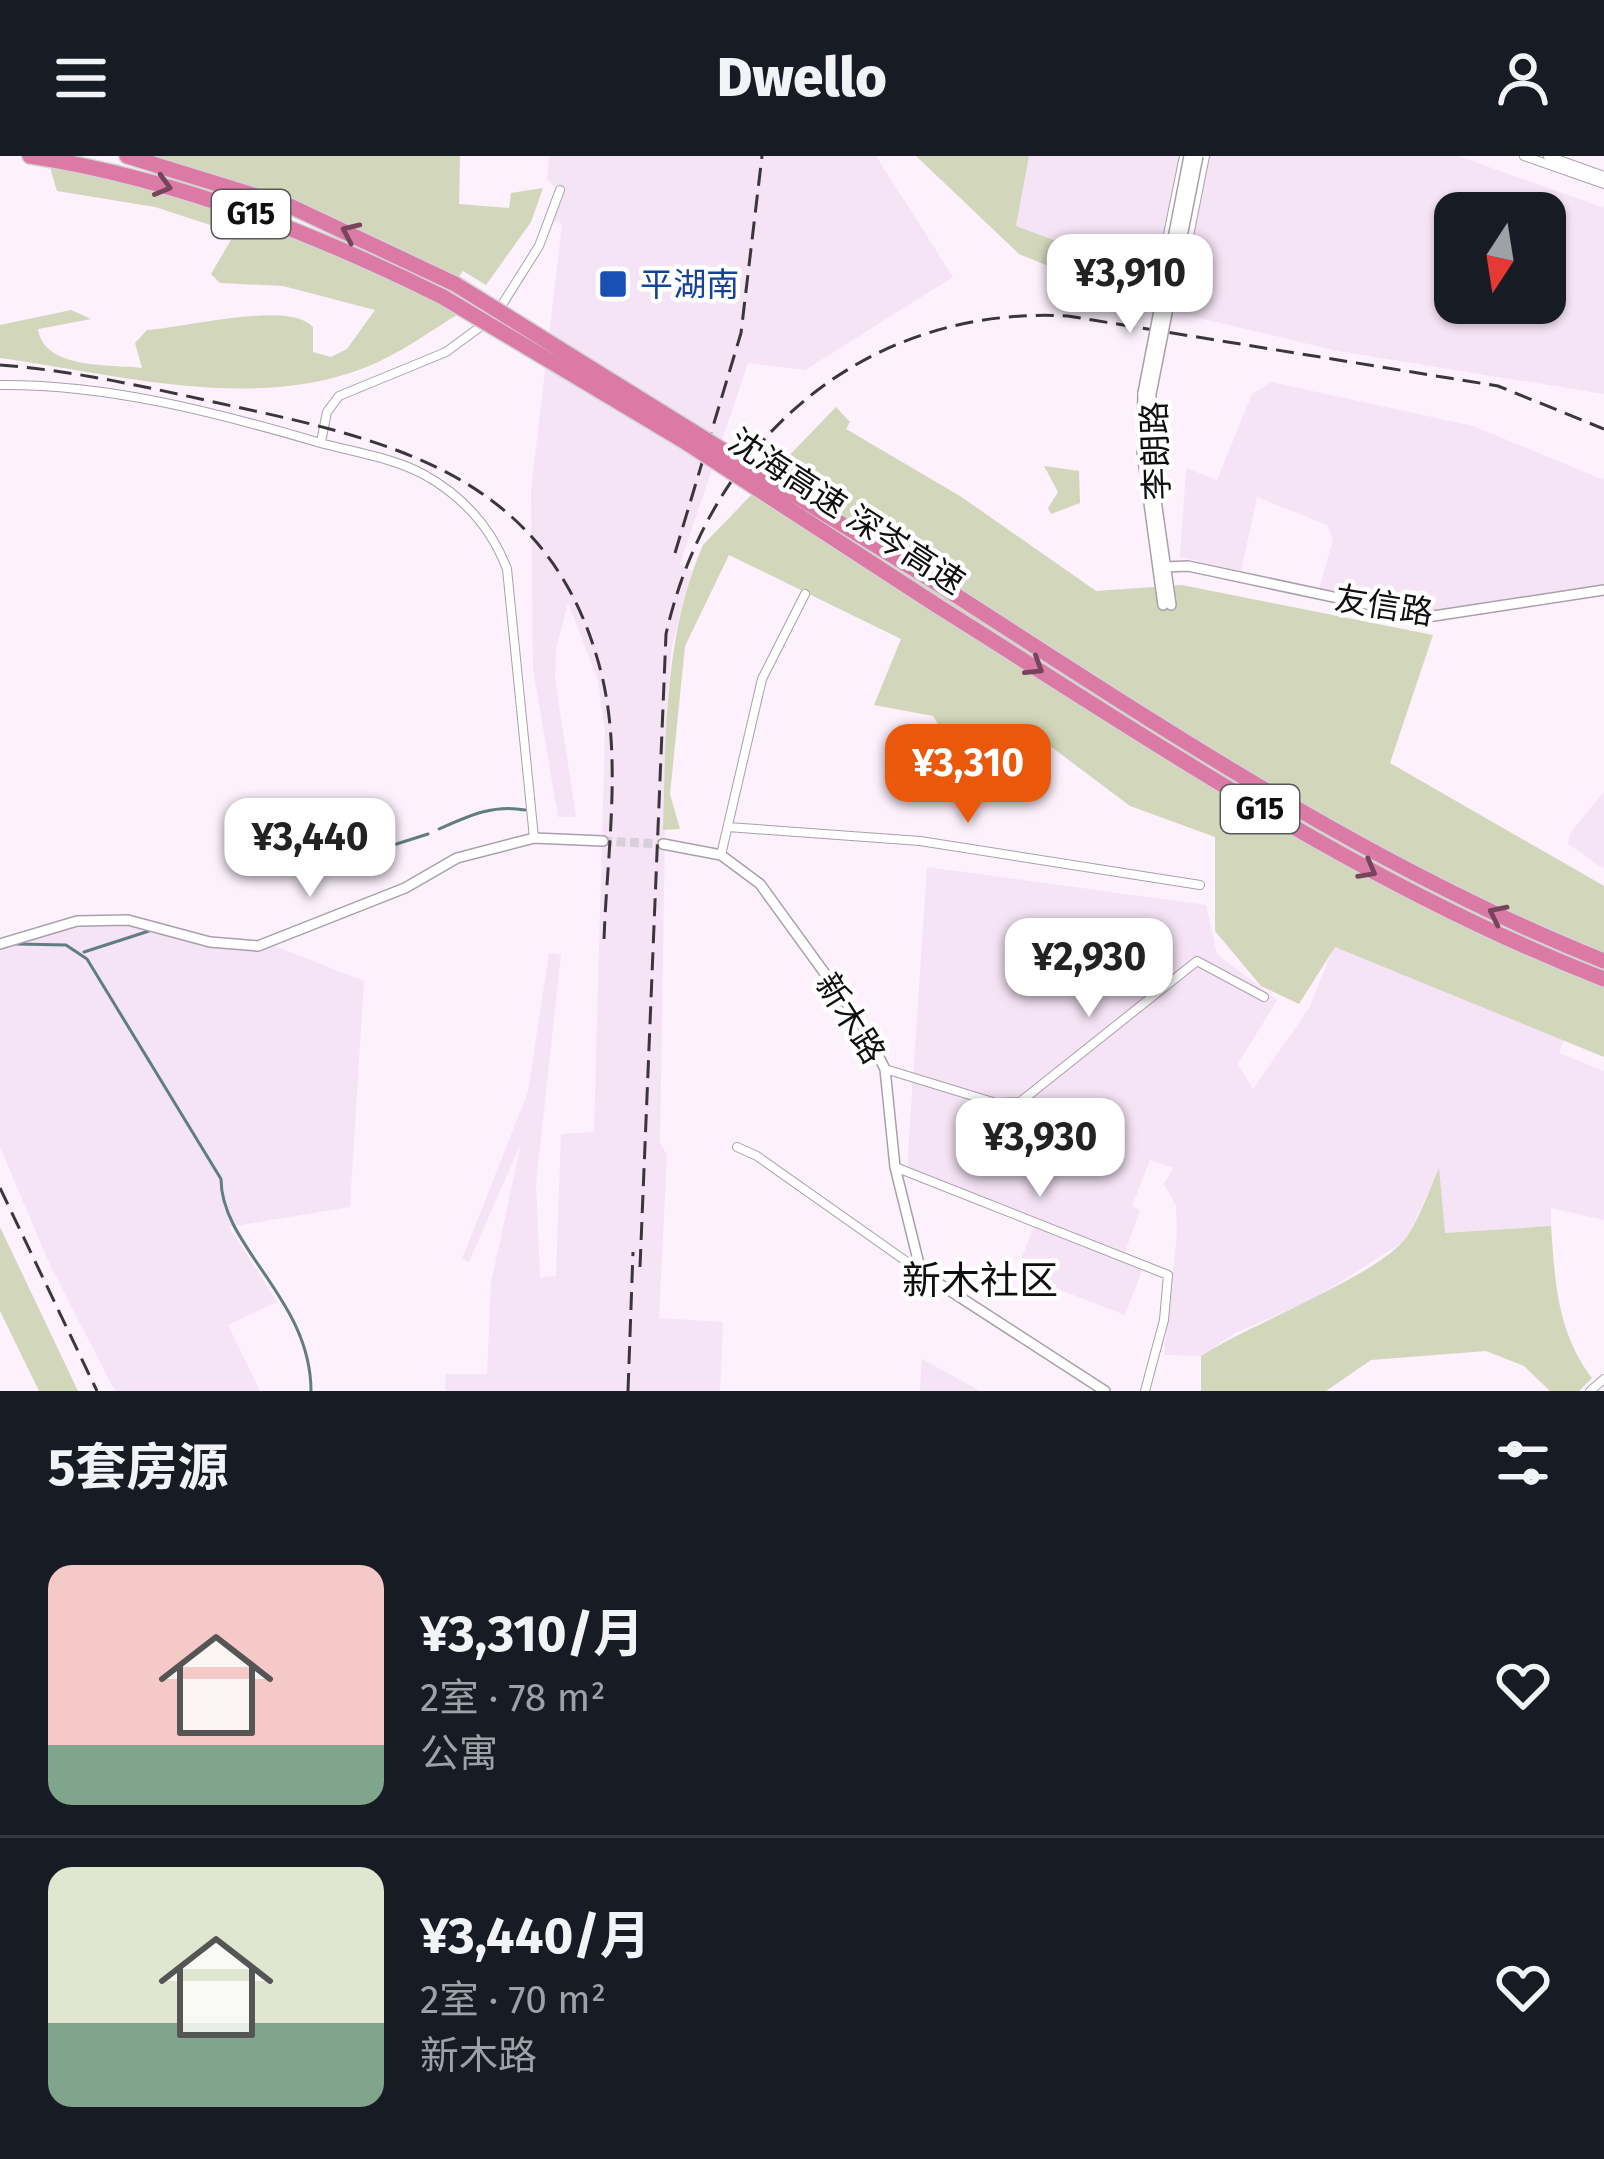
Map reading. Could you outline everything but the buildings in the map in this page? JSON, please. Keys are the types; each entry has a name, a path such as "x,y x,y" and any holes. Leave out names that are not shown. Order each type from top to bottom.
{"highway":[{"name":"沈海高速 深岑高速","path":"30,156 103,170 280,224 449,290 935,605 1285,824 1471,923 1604,979"},
{"name":"沈海高速 深岑高速","path":"127,156 292,207 449,290 946,590 1290,805 1501,916 1604,961"}],"street":[{"path":"1180,281 1165,249 1194,156"},
{"path":"1180,281 1194,156"},
{"name":"李朗路","path":"1147,394 1167,605 1142,452 1147,394 1194,156"},
{"path":"1524,156 1604,180"},
{"path":"1547,156 1604,180"},
{"path":"321,442 327,412 339,395 446,352 495,316 539,246 560,190"},
{"path":"1180,281 1208,288"},
{"path":"0,385 73,386 321,442 424,474 469,507 498,546 513,602 534,838"},
{"name":"友信路","path":"1166,571 1188,566 1427,617 1604,593"},
{"path":"721,855 762,679 805,594"},
{"path":"728,827 943,844 1200,885"},
{"path":"0,944 77,921 128,920 210,942 258,946 405,888 457,858 534,838 603,841"},
{"name":"新木路","path":"663,844 721,855 760,884 863,1026 885,1069 895,1167 921,1272"},
{"path":"885,1069 996,1103 1020,1102 1197,961 1264,997"},
{"path":"736,1147 1105,1391"},
{"path":"895,1167 1168,1275 1162,1332 1144,1391"},
{"path":"1590,1391 1604,1379"}],"shaded area":[{"path":"549,156 876,156 953,277 805,370 748,363 680,564 692,571 672,645 667,706 660,1143 667,1155 659,1318 723,1322 720,1391 445,1391 446,1374 487,1374 491,1283 521,1143 469,1262 462,1259 528,1092 549,953 561,955 536,1184 540,1277 556,1276 561,1134 594,1132 605,731 598,680 568,603 556,649 555,678 576,817 558,817 533,669 531,491 562,224 550,220 560,191 547,180"},
{"path":"1029,156 1458,156 1559,192 1434,192 1434,324 1566,324 1566,194 1604,208 1604,394 1338,351 1149,306 1151,276 1016,226"},
{"path":"1271,382 1473,426 1604,480 1604,590 1426,617 1318,592 1333,540 1327,525 1257,497 1241,571 1180,557 1186,468 1217,480 1252,394"},
{"path":"1604,792 1604,869 1568,844 1570,833"},
{"path":"927,867 1206,905 1217,954 1277,1000 1238,1064 1253,1089 1309,1008 1334,946 1564,1040 1559,1053 1604,1071 1604,1220 1551,1208 1551,1226 1444,1233 1438,1171 1406,1240 1312,1300 1235,1333 1201,1356 1164,1355 1177,1234 1176,1206 1164,1184 1173,1168 1150,1160 1132,1206 1140,1210 1125,1252 907,1169"},
{"path":"127,924 272,945 364,981 350,1207 229,1227 277,1302 228,1325 260,1391 115,1391 50,1265 0,1147 0,949 78,926"},
{"path":"1034,1226 1143,1268 1125,1315 1016,1273"},
{"path":"922,1359 980,1391 920,1391"}],"green space":[{"path":"150,156 460,156 459,204 509,208 511,193 543,188 531,222 486,285 463,271 457,279 287,196"},
{"path":"916,156 1029,156 1016,226 1151,276 1144,306 1019,254"},
{"path":"50,167 159,193 261,226 460,313 364,368 275,387 183,386 0,358 0,325 71,310 91,319 38,329 52,352 80,362 142,368 135,343 147,330 260,316 301,319 313,327 313,352 331,357 347,349 375,310 283,286 220,283 211,274 235,233 155,207 57,191"},
{"path":"836,407 850,422 846,429 960,496 1096,591 1182,585 1433,635 1390,763 1604,886 1604,1057 1335,947 1299,1004 1261,986 1215,931 1215,837 1130,806 1042,740 974,785 933,716 874,705 901,639 729,555 685,646 670,794 680,829 663,830 674,649 703,545"},
{"path":"1044,466 1079,471 1080,503 1051,514 1048,508 1058,492"},
{"path":"1439,1168 1445,1233 1551,1226 1565,1324 1592,1378 1579,1391 1550,1391 1524,1366 1486,1351 1371,1360 1326,1391 1201,1391 1201,1356 1343,1283 1394,1250 1413,1227"},
{"path":"0,1227 78,1391 39,1391 0,1311"}],"waterway":[{"path":"439,829 491,810 525,810"},
{"path":"324,867 428,834"},
{"path":"84,952 149,931"},
{"path":"17,944 66,945 87,959 221,1179 235,1228 297,1329 311,1391"}],"tunnel":[{"path":"603,841 663,844"}],"railway":[{"path":"675,553 741,333 762,156"},
{"path":"640,1267 666,634 688,564 719,501 759,445 807,398 863,361 926,334 994,319 1068,316 1498,386 1604,429"},
{"path":"0,365 146,387 356,436 464,482 509,515 548,557 579,610 602,676 612,774 604,939"},
{"path":"0,1188 97,1391"},
{"path":"628,1391 633,1252"}],"place":[{"name":"平湖南","path":"613,284"}],"district":[{"name":"新木社区","path":"980,1280"}]}
